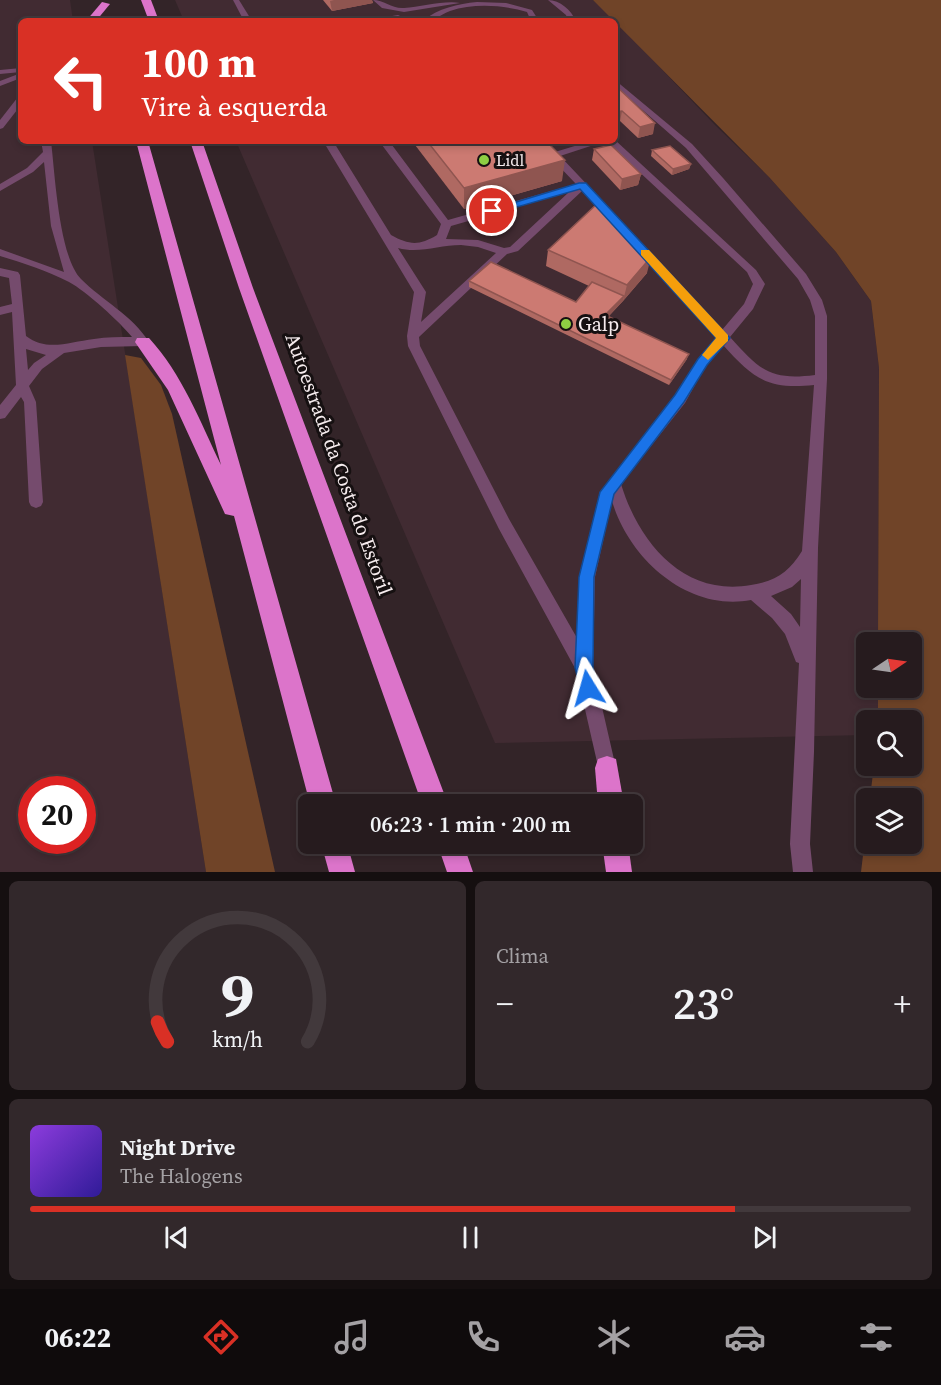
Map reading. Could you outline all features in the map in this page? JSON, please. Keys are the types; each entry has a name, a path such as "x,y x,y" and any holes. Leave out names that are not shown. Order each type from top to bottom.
{"highway":[{"path":"146,0 153,18"},
{"path":"93,18 105,2"},
{"path":"105,2 109,18"},
{"path":"143,144 320,794"},
{"name":"Autoestrada da Costa do Estoril","path":"197,144 250,300 431,794"},
{"path":"143,342 156,356 176,388 252,550"},
{"path":"607,768 610,794"},
{"path":"337,854 342,872"},
{"path":"454,854 460,872"},
{"path":"617,854 619,872"}],"lane":[{"path":"236,0 246,18"},
{"path":"376,0 384,9 397,11 455,1 465,6"},
{"path":"551,0 571,18"},
{"path":"433,18 465,6 506,2 530,11 534,18"},
{"path":"0,72 18,70"},
{"path":"0,84 18,76"},
{"path":"618,85 699,156 802,277 816,300 821,316 821,379 810,548 800,844 803,872"},
{"path":"0,126 18,103"},
{"path":"46,144 59,246 67,267 76,281"},
{"path":"330,144 383,235 420,292 413,336 414,346 504,524 584,668"},
{"path":"386,144 446,224"},
{"path":"543,144 752,369 765,377 800,382 821,379"},
{"path":"554,155 589,144"},
{"path":"607,768 584,668 586,577 607,492 680,399 702,362 755,296 759,284 757,278 615,144"},
{"path":"0,188 24,174 47,153"},
{"path":"413,336 503,252 514,249 582,186"},
{"path":"446,224 582,186"},
{"path":"434,243 442,237 446,224"},
{"path":"383,235 404,248 421,248 434,243 463,240 491,246 503,252"},
{"path":"0,252 38,264 76,281 122,318 143,342"},
{"path":"0,272 14,275 21,339 22,384 30,402 36,502"},
{"path":"0,311 18,306"},
{"path":"21,339 30,346 42,350 67,349 105,342 143,342"},
{"path":"0,414 22,384 44,361 67,349"},
{"path":"614,483 627,525 640,545 659,565 703,589 720,593 754,593 775,588 793,578 800,570 810,548"},
{"path":"754,593 782,615 800,643 807,688"}],"shaded area":[{"path":"0,0 70,0 73,18 18,18 18,144 92,144 206,872 0,872"},
{"path":"175,0 593,0 613,18 183,18"},
{"path":"593,0 941,0 941,872 861,872 863,854 922,854 922,788 871,788 873,776 922,776 922,710 878,710 878,698 922,698 922,632 878,632 879,368 871,301 836,252 769,177 618,25 618,18 611,18"},
{"path":"618,24 715,125 769,177 836,252 871,301 879,368 878,632 856,632 856,698 878,698 878,710 856,710 856,735 495,743 237,144 618,144"},
{"path":"125,355 141,358 161,385 172,414 275,872 206,872"}],"building":[{"path":"618,88 655,123 640,127 622,111 618,112"},
{"path":"429,144 549,144 565,160 464,188"},
{"path":"611,145 641,174 622,179 594,149"},
{"path":"670,146 691,164 673,169 652,150"},
{"path":"599,202 651,257 627,285 548,250"},
{"path":"491,262 576,302 592,282 624,296 605,315 689,354 671,380 469,281"}],"slow traffic":[{"path":"645,253 723,338 708,355"}],"place":[{"name":"Lidl","path":"484,160"},
{"name":"Galp","path":"566,324"}],"route":[{"path":"492,211 582,186 723,338 702,362 680,399 607,492 586,577 584,668 588,688"}]}
